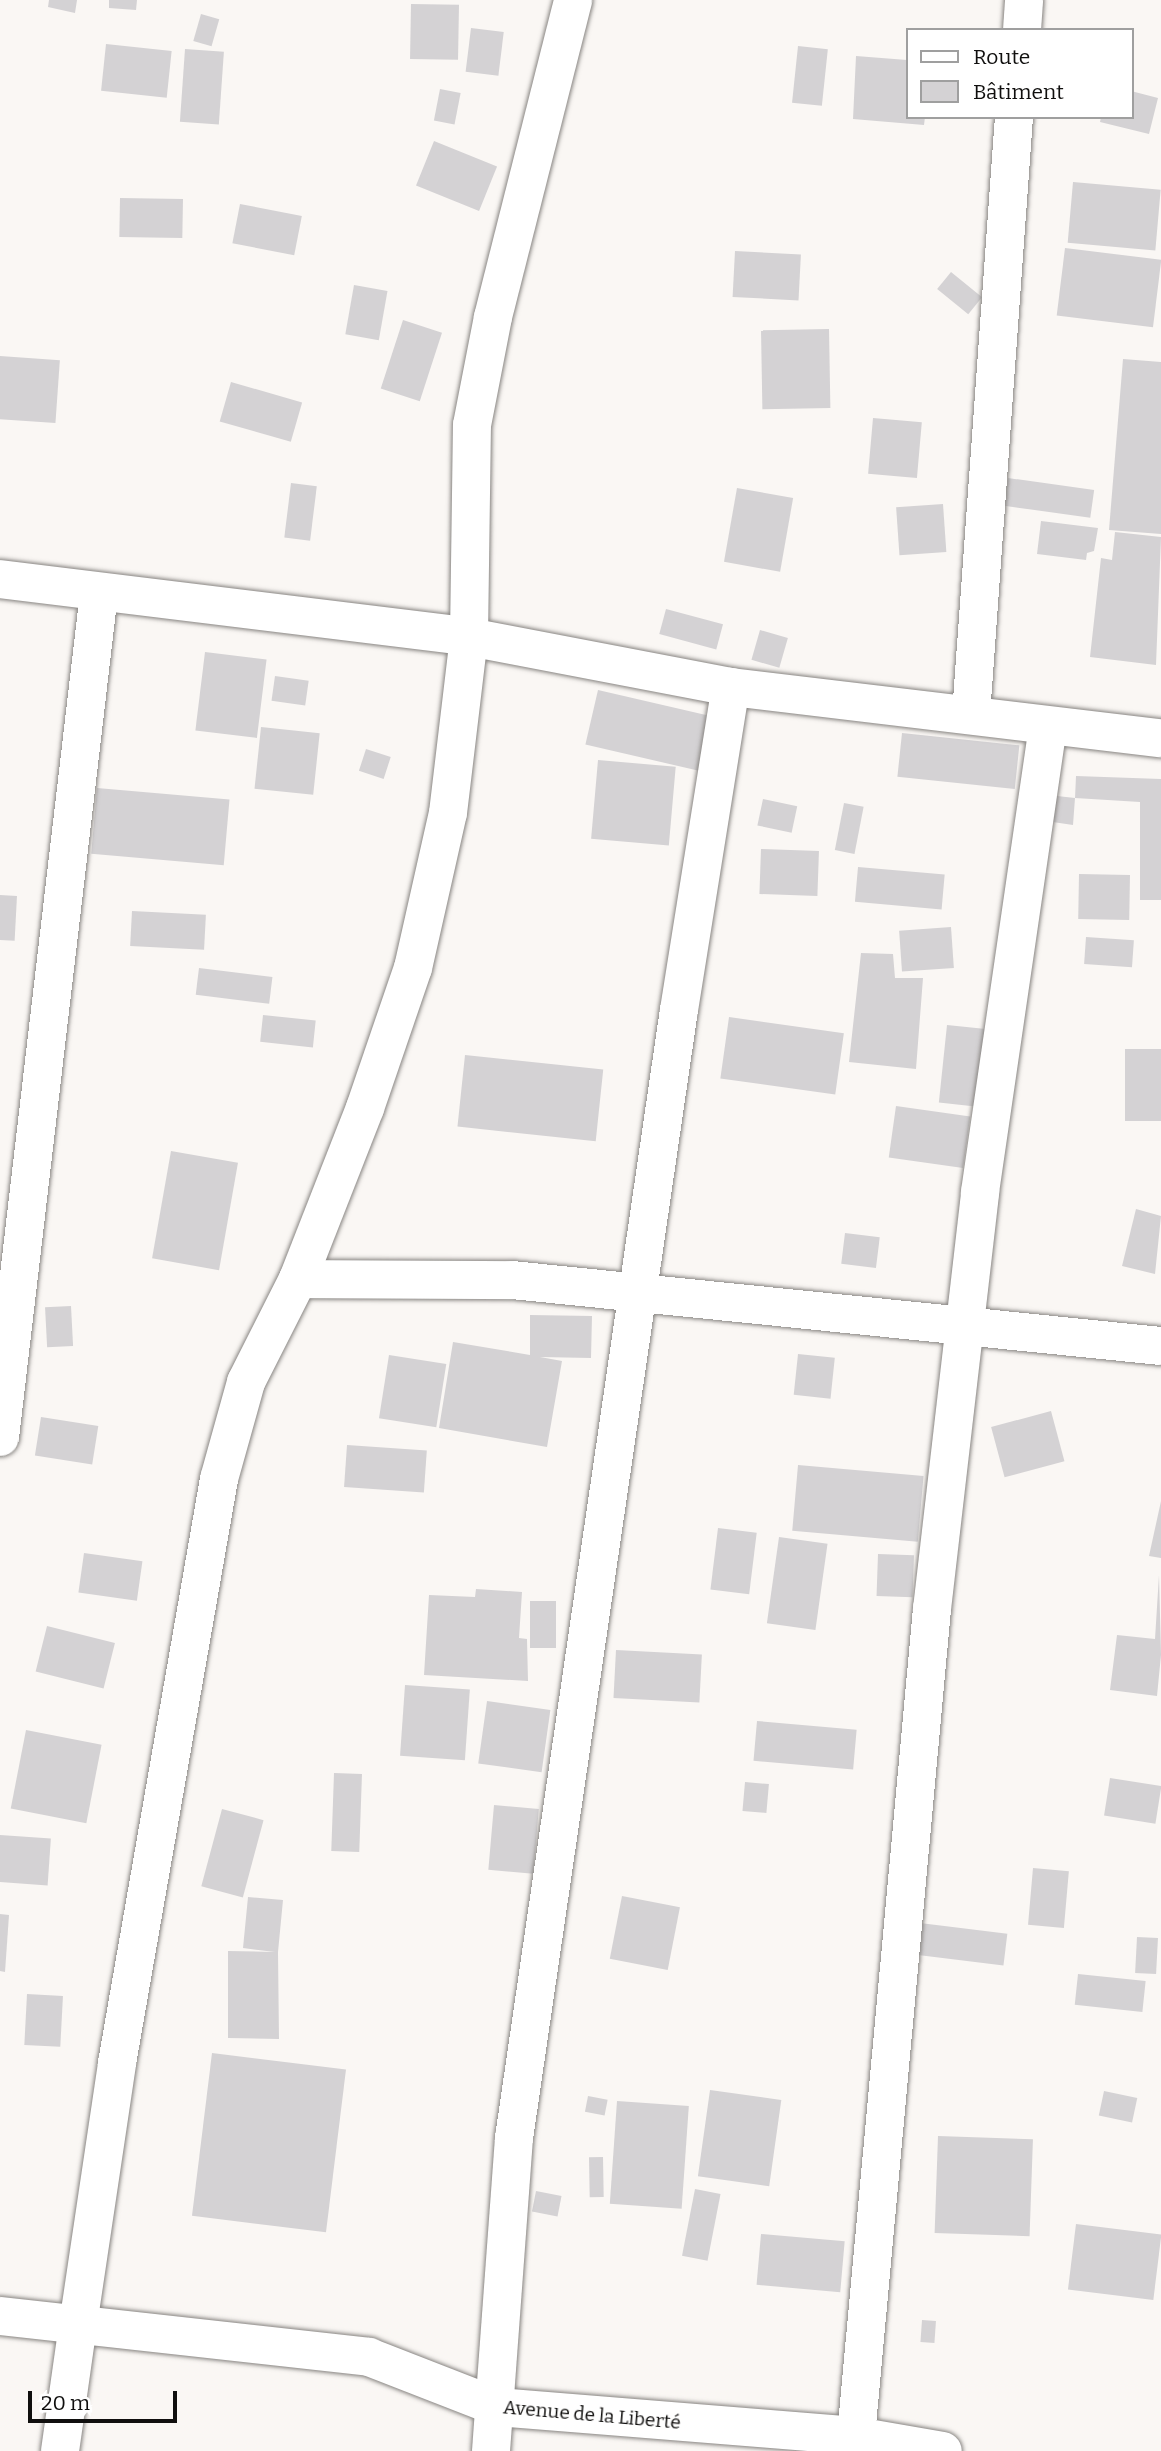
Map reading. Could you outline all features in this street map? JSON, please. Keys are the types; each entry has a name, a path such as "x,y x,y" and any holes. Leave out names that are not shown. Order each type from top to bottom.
{"street":[{"path":"60,2451 117,2063 219,1479 246,1382 298,1279 365,1108 414,968 448,813 469,637 472,425 493,317 573,0"},
{"path":"1022,28 1024,0"},
{"path":"971,715 1014,119"},
{"path":"0,579 469,637 731,687 971,715 1048,727 1161,738"},
{"path":"0,1437 99,593"},
{"path":"491,2451 497,2407 514,2138 641,1294 679,1010 731,687"},
{"path":"856,2436 932,1609 980,1192 1048,727"},
{"path":"298,1279 512,1280 1161,1346"},
{"name":"Avenue de la Liberté","path":"0,2316 369,2357 497,2407 856,2436 943,2451"}],"building":[{"path":"49,0 77,0 75,13 48,7"},
{"path":"109,0 137,0 136,10 109,8"},
{"path":"411,4 459,5 458,60 410,59"},
{"path":"201,14 219,19 212,46 193,41"},
{"path":"471,28 504,32 498,76 466,72"},
{"path":"106,44 172,51 167,98 101,91"},
{"path":"798,46 828,49 822,106 792,103"},
{"path":"185,49 224,52 219,125 180,122"},
{"path":"856,56 906,60 906,119 925,119 924,125 853,119"},
{"path":"440,89 461,93 455,124 434,120"},
{"path":"1133,92 1158,98 1149,134 1100,122 1101,119 1133,119"},
{"path":"434,141 497,166 479,211 416,186"},
{"path":"1073,182 1161,190 1155,250 1068,243"},
{"path":"120,198 183,199 182,238 119,237"},
{"path":"240,204 302,216 294,255 232,243"},
{"path":"1065,248 1161,260 1153,327 1057,315"},
{"path":"735,251 801,254 799,300 733,297"},
{"path":"951,272 982,297 968,314 937,289"},
{"path":"354,285 387,291 379,340 345,334"},
{"path":"403,320 442,333 420,401 381,388"},
{"path":"829,329 830,408 762,409 761,330"},
{"path":"0,356 60,360 55,423 0,419"},
{"path":"1123,359 1161,362 1161,534 1109,530"},
{"path":"231,382 302,402 291,442 220,421"},
{"path":"873,418 922,422 917,478 868,474"},
{"path":"1008,478 1094,490 1090,518 1004,506"},
{"path":"291,483 317,486 310,541 284,538"},
{"path":"737,488 793,498 780,572 724,562"},
{"path":"943,504 946,552 899,555 896,507"},
{"path":"1041,521 1098,528 1094,551 1087,553 1086,560 1037,554"},
{"path":"1115,532 1161,537 1156,665 1090,657 1101,558 1112,560"},
{"path":"666,609 723,624 716,649 659,634"},
{"path":"760,630 788,638 779,668 751,660"},
{"path":"205,652 267,660 257,738 195,730"},
{"path":"275,676 309,681 305,705 272,701"},
{"path":"598,690 718,718 705,772 585,745"},
{"path":"261,727 320,733 313,795 255,789"},
{"path":"902,733 1019,745 1015,789 897,777"},
{"path":"366,749 391,757 384,779 359,771"},
{"path":"598,760 676,767 669,845 591,839"},
{"path":"1076,776 1161,779 1161,900 1140,900 1140,802 1075,798"},
{"path":"97,788 229,800 224,865 91,854"},
{"path":"1048,795 1075,798 1073,825 1046,821"},
{"path":"763,799 797,806 792,833 757,825"},
{"path":"844,803 864,807 854,854 835,850"},
{"path":"761,849 819,851 817,896 759,894"},
{"path":"858,867 945,875 942,909 855,902"},
{"path":"1079,874 1130,875 1129,920 1078,919"},
{"path":"0,895 17,896 15,941 0,940"},
{"path":"132,911 206,915 204,950 130,946"},
{"path":"951,927 954,968 902,972 899,931"},
{"path":"1086,937 1134,940 1132,967 1084,964"},
{"path":"861,953 893,954 895,978 923,978 916,1069 849,1062"},
{"path":"199,968 272,977 269,1004 196,995"},
{"path":"263,1015 316,1021 313,1047 260,1042"},
{"path":"729,1017 844,1033 835,1095 720,1078"},
{"path":"947,1025 986,1029 978,1107 939,1103"},
{"path":"1125,1049 1161,1049 1161,1121 1125,1121"},
{"path":"465,1055 603,1070 596,1141 457,1127"},
{"path":"896,1106 970,1116 963,1168 889,1157"},
{"path":"171,1151 238,1163 219,1270 152,1258"},
{"path":"1136,1209 1161,1216 1155,1274 1122,1266"},
{"path":"845,1233 880,1237 876,1268 841,1264"},
{"path":"71,1306 73,1346 47,1347 45,1307"},
{"path":"530,1315 592,1316 591,1358 540,1357 562,1361 547,1447 439,1428 453,1342 530,1355"},
{"path":"798,1354 835,1358 831,1399 794,1395"},
{"path":"389,1355 446,1364 436,1427 379,1418"},
{"path":"1051,1411 1064,1461 1005,1477 991,1427"},
{"path":"41,1417 98,1426 92,1465 35,1456"},
{"path":"347,1445 427,1451 424,1492 344,1487"},
{"path":"798,1465 924,1476 918,1542 792,1531"},
{"path":"1161,1501 1161,1558 1149,1556"},
{"path":"718,1528 757,1533 749,1594 710,1590"},
{"path":"779,1537 828,1544 815,1630 767,1623"},
{"path":"84,1553 142,1561 137,1601 78,1593"},
{"path":"878,1554 914,1555 913,1597 877,1596"},
{"path":"1159,1575 1161,1655 1157,1696 1110,1690 1117,1635 1155,1639"},
{"path":"476,1589 522,1592 519,1638 527,1639 528,1681 424,1675 429,1595 475,1597"},
{"path":"530,1601 556,1601 556,1648 530,1648"},
{"path":"47,1626 115,1643 104,1689 36,1672"},
{"path":"616,1650 702,1655 699,1702 613,1698"},
{"path":"405,1685 470,1690 465,1760 400,1756"},
{"path":"487,1701 550,1710 542,1772 478,1763"},
{"path":"757,1721 857,1730 853,1770 754,1761"},
{"path":"26,1730 102,1745 86,1823 11,1809"},
{"path":"334,1773 362,1774 359,1852 331,1851"},
{"path":"1110,1778 1161,1786 1155,1824 1104,1816"},
{"path":"745,1782 769,1784 766,1813 742,1811"},
{"path":"494,1805 539,1809 533,1874 488,1870"},
{"path":"222,1809 264,1820 243,1897 201,1886"},
{"path":"0,1835 51,1839 48,1885 0,1882"},
{"path":"1033,1868 1069,1871 1064,1928 1028,1925"},
{"path":"622,1896 680,1907 668,1970 610,1959"},
{"path":"248,1897 283,1900 278,1952 279,2039 228,2038 228,1951 275,1952 243,1948"},
{"path":"0,1914 9,1915 5,1972 0,1971"},
{"path":"920,1923 1007,1934 1003,1965 916,1955"},
{"path":"1137,1937 1158,1938 1156,1974 1135,1973"},
{"path":"1078,1974 1146,1981 1142,2012 1075,2005"},
{"path":"27,1994 63,1996 60,2047 24,2045"},
{"path":"212,2053 346,2069 326,2232 192,2216"},
{"path":"710,2090 781,2100 769,2186 698,2176"},
{"path":"1104,2091 1137,2098 1132,2123 1099,2115"},
{"path":"588,2096 608,2100 605,2116 585,2112"},
{"path":"617,2101 689,2106 682,2209 610,2204"},
{"path":"938,2136 1033,2139 1030,2236 935,2233"},
{"path":"589,2157 603,2157 604,2197 590,2197"},
{"path":"695,2189 721,2194 708,2261 682,2256"},
{"path":"536,2191 562,2196 558,2217 532,2212"},
{"path":"1076,2224 1161,2234 1153,2300 1068,2290"},
{"path":"761,2234 845,2241 840,2292 757,2285"},
{"path":"922,2320 936,2321 934,2343 920,2342"}]}
